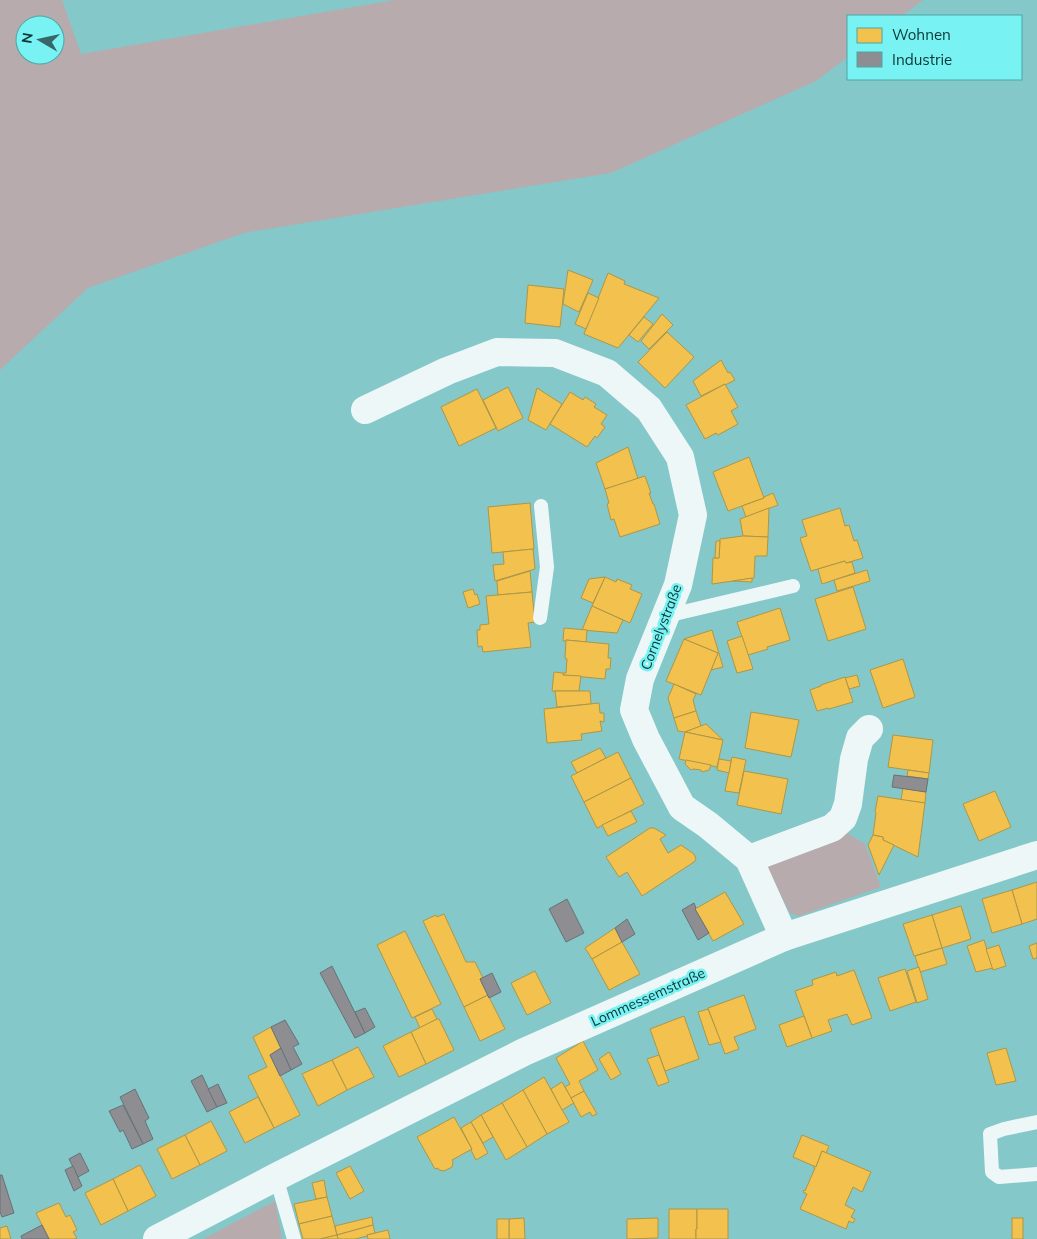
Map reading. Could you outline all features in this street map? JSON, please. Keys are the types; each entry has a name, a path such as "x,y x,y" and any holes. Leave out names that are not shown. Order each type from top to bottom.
{"street":[{"name":"Cornelystraße","path":"365,410 447,370 496,352 555,353 607,373 649,409 680,457 692,515 678,585 640,679 634,710 646,739 682,806 749,859 784,937"},
{"path":"749,859 832,828 843,818 848,804 854,759 860,738 869,729"},
{"name":"Lommessemstraße","path":"157,1239 276,1176 524,1052 784,937 1036,855"}],"lane":[{"path":"540,618 547,566 541,506"},
{"path":"666,616 793,586"},
{"path":"1037,1122 990,1134 992,1172 999,1177 1037,1174"},
{"path":"276,1176 294,1239"}],"shaded area":[{"path":"0,0 62,0 81,54 394,0 923,0 903,15 847,15 847,58 816,81 611,173 244,233 88,288 0,370"},
{"path":"847,833 865,844 881,887 799,916 790,913 766,869 769,863"},
{"path":"275,1201 282,1239 203,1239"}],"building: Wohnen":[{"path":"568,270 593,280 579,312 563,304"},
{"path":"608,273 625,281 624,284 659,298 618,348 584,334"},
{"path":"528,285 564,289 560,327 525,323"},
{"path":"588,293 599,298 586,329 575,324"},
{"path":"662,314 673,325 649,349 641,341"},
{"path":"644,317 653,324 638,342 629,335"},
{"path":"667,332 694,357 665,388 638,362"},
{"path":"721,360 728,373 730,372 735,380 701,396 693,381"},
{"path":"725,384 738,407 731,411 738,424 718,435 716,433 705,439 686,405"},
{"path":"508,387 523,418 498,431 483,400"},
{"path":"537,388 562,404 546,430 528,420"},
{"path":"477,389 496,428 459,446 441,407"},
{"path":"570,392 583,400 585,397 596,404 594,407 607,415 601,424 605,427 587,447 550,424"},
{"path":"628,447 638,479 605,489 596,463"},
{"path":"749,457 764,498 728,511 713,472"},
{"path":"645,476 660,524 620,537 614,519 611,520 605,489"},
{"path":"773,493 778,505 746,517 742,506"},
{"path":"530,503 534,549 492,553 488,507"},
{"path":"769,508 768,537 743,536 740,519"},
{"path":"840,508 845,526 849,525 854,541 857,540 863,558 811,571 800,538 807,536 802,520"},
{"path":"743,536 768,537 767,556 755,556 754,578 712,584 713,558 719,558 720,539"},
{"path":"716,541 720,541 719,558 715,558"},
{"path":"533,549 535,569 495,581 493,565 504,564 503,552"},
{"path":"845,561 846,563 852,562 855,573 822,584 818,569"},
{"path":"867,570 870,581 837,591 834,580"},
{"path":"530,571 532,592 498,595 497,581"},
{"path":"605,577 616,582 617,579 632,585 630,589 642,594 630,623 592,606"},
{"path":"605,577 593,603 581,598 589,579"},
{"path":"752,578 752,582 733,581"},
{"path":"853,587 866,629 828,641 815,599"},
{"path":"473,589 475,595 477,594 480,604 468,608 463,592"},
{"path":"532,592 535,622 528,623 531,647 483,652 482,646 478,647 477,630 480,630 480,625 489,624 486,596"},
{"path":"592,606 623,620 617,633 582,630"},
{"path":"780,608 790,640 748,655 737,622"},
{"path":"564,628 587,630 586,642 563,641"},
{"path":"712,630 723,667 711,670 718,653 684,639"},
{"path":"742,636 753,669 737,673 727,641"},
{"path":"684,639 718,653 701,695 666,681"},
{"path":"566,640 609,644 608,658 611,658 610,669 606,669 605,679 563,675 563,673 566,673"},
{"path":"903,659 915,697 883,708 870,670"},
{"path":"554,672 563,673 563,675 581,676 579,691 552,691"},
{"path":"857,675 860,686 849,689 845,678"},
{"path":"845,677 853,702 817,711 810,690"},
{"path":"674,684 696,694 693,700 696,711 674,718 668,698"},
{"path":"555,691 590,691 591,704 557,707"},
{"path":"599,703 600,713 604,713 604,722 600,721 602,731 581,734 582,740 547,743 544,709"},
{"path":"696,711 701,726 685,732 678,731 674,718"},
{"path":"751,712 799,720 791,757 745,748"},
{"path":"706,724 723,740 685,732"},
{"path":"685,732 723,740 717,767 679,759"},
{"path":"893,735 933,740 929,773 888,767"},
{"path":"600,748 606,758 577,773 571,762"},
{"path":"618,752 631,778 584,802 571,776"},
{"path":"732,757 746,760 739,793 725,791"},
{"path":"719,759 731,761 729,773 717,770"},
{"path":"686,760 711,765 709,770 702,772 701,770 691,770 685,764"},
{"path":"908,770 929,773 928,779 907,776"},
{"path":"744,771 788,779 781,814 737,805"},
{"path":"631,778 644,804 597,828 584,802"},
{"path":"903,788 926,792 925,803 901,800"},
{"path":"995,791 1011,827 979,841 963,804"},
{"path":"878,796 925,803 918,857 883,840 883,837 873,835"},
{"path":"631,811 637,822 608,836 602,825"},
{"path":"650,828 654,828 666,835 660,839 668,853 681,845 694,854 696,859 642,896 627,872 619,877 606,857"},
{"path":"873,835 883,837 883,840 894,845 879,875 868,845"},
{"path":"1037,882 1037,919 1022,924 1012,890"},
{"path":"1012,890 1022,924 992,933 982,899"},
{"path":"725,892 744,924 713,941 695,909"},
{"path":"961,906 971,939 942,948 932,915"},
{"path":"444,914 466,962 475,962 483,978 480,979 488,995 464,1007 423,921 436,915 437,917"},
{"path":"932,915 942,948 914,956 903,924"},
{"path":"615,928 622,942 592,959 585,948"},
{"path":"405,931 441,1004 412,1018 377,945"},
{"path":"984,940 993,968 976,972 967,946"},
{"path":"622,942 640,974 609,990 592,959"},
{"path":"1037,943 1037,958 1033,959 1029,946"},
{"path":"999,945 1006,966 993,970 986,949"},
{"path":"942,948 947,964 920,972 915,956"},
{"path":"919,967 928,999 917,1003 907,971"},
{"path":"905,969 916,1002 890,1011 878,978"},
{"path":"854,970 872,1018 852,1025 847,1014 828,1020 832,1031 812,1038 795,991 813,985 812,980 836,972 837,976"},
{"path":"535,971 551,1003 527,1015 511,983"},
{"path":"488,995 505,1029 480,1041 464,1007"},
{"path":"744,995 756,1029 734,1037 739,1049 725,1054 708,1008"},
{"path":"432,1009 437,1019 420,1028 415,1017"},
{"path":"708,1009 721,1042 709,1045 698,1012"},
{"path":"684,1016 699,1059 665,1071 650,1029"},
{"path":"804,1016 812,1038 787,1047 779,1025"},
{"path":"439,1019 454,1050 426,1064 411,1032"},
{"path":"271,1027 281,1048 270,1055 300,1115 274,1128 248,1076 267,1067 253,1037"},
{"path":"411,1032 426,1064 399,1077 383,1046"},
{"path":"583,1041 598,1070 579,1081 584,1091 571,1098 565,1087 570,1084 556,1058"},
{"path":"358,1047 374,1077 347,1090 332,1060"},
{"path":"1006,1048 1016,1081 996,1085 987,1053"},
{"path":"609,1052 621,1074 611,1080 599,1059"},
{"path":"659,1055 669,1082 658,1086 647,1059"},
{"path":"332,1060 347,1090 318,1106 302,1074"},
{"path":"544,1077 569,1122 547,1134 523,1090"},
{"path":"562,1082 574,1103 562,1110 551,1089"},
{"path":"523,1090 547,1134 527,1147 502,1103"},
{"path":"584,1091 597,1114 592,1116 590,1112 581,1117 571,1098"},
{"path":"258,1097 274,1128 245,1143 229,1112"},
{"path":"502,1103 527,1147 506,1160 481,1115"},
{"path":"481,1115 493,1137 483,1143 471,1122"},
{"path":"454,1117 472,1149 452,1160 452,1167 444,1171 438,1168 435,1169 417,1137"},
{"path":"211,1121 227,1151 200,1165 185,1135"},
{"path":"471,1122 488,1153 476,1160 461,1128"},
{"path":"185,1135 200,1165 172,1179 157,1149"},
{"path":"802,1135 829,1146 826,1153 822,1151 816,1167 793,1157"},
{"path":"822,1151 871,1172 862,1192 853,1187 845,1205 855,1210 851,1217 855,1219 853,1223 849,1221 846,1229 800,1209 807,1194 803,1192"},
{"path":"140,1165 156,1196 128,1211 113,1179"},
{"path":"350,1166 364,1191 350,1199 336,1173"},
{"path":"113,1179 128,1211 101,1225 85,1193"},
{"path":"324,1180 327,1197 316,1199 312,1183"},
{"path":"327,1197 332,1216 299,1224 294,1204"},
{"path":"59,1203 66,1217 70,1215 77,1230 73,1232 77,1238 49,1239 36,1213"},
{"path":"669,1209 697,1209 696,1239 669,1239"},
{"path":"697,1209 728,1209 728,1239 696,1239"},
{"path":"332,1216 337,1235 320,1239 303,1239 299,1224"},
{"path":"372,1217 373,1225 337,1235 335,1226"},
{"path":"524,1218 525,1239 509,1239 509,1219"},
{"path":"658,1218 658,1238 627,1239 627,1219"},
{"path":"1012,1218 1023,1218 1023,1239 1012,1239"},
{"path":"497,1219 509,1219 509,1239 497,1239"},
{"path":"373,1225 375,1233 355,1239 338,1239 337,1235"},
{"path":"7,1226 11,1239 0,1239 0,1228"},
{"path":"388,1230 390,1239 368,1239 367,1235"},
{"path":"337,1235 338,1239 320,1239"}],"building: Industrie":[{"path":"894,775 928,779 926,792 892,787"},
{"path":"567,899 584,933 566,942 549,909"},
{"path":"694,903 695,909 709,933 698,940 682,910"},
{"path":"627,919 635,934 622,942 615,928"},
{"path":"332,966 365,1033 355,1038 320,973"},
{"path":"492,973 501,992 489,998 480,979"},
{"path":"365,1008 375,1027 365,1033 355,1012"},
{"path":"285,1020 299,1044 293,1047 302,1064 291,1070 271,1027"},
{"path":"281,1048 291,1070 280,1076 270,1055"},
{"path":"202,1075 217,1107 207,1112 191,1081"},
{"path":"218,1084 227,1103 217,1107 208,1089"},
{"path":"135,1089 149,1118 145,1121 153,1139 143,1144 120,1097"},
{"path":"123,1105 143,1144 132,1149 123,1130 120,1132 109,1111"},
{"path":"80,1153 89,1171 78,1177 69,1159"},
{"path":"73,1166 82,1186 74,1191 65,1170"},
{"path":"0,1175 2,1175 14,1213 2,1217 0,1212"},
{"path":"42,1225 49,1239 22,1239 21,1236"}]}
